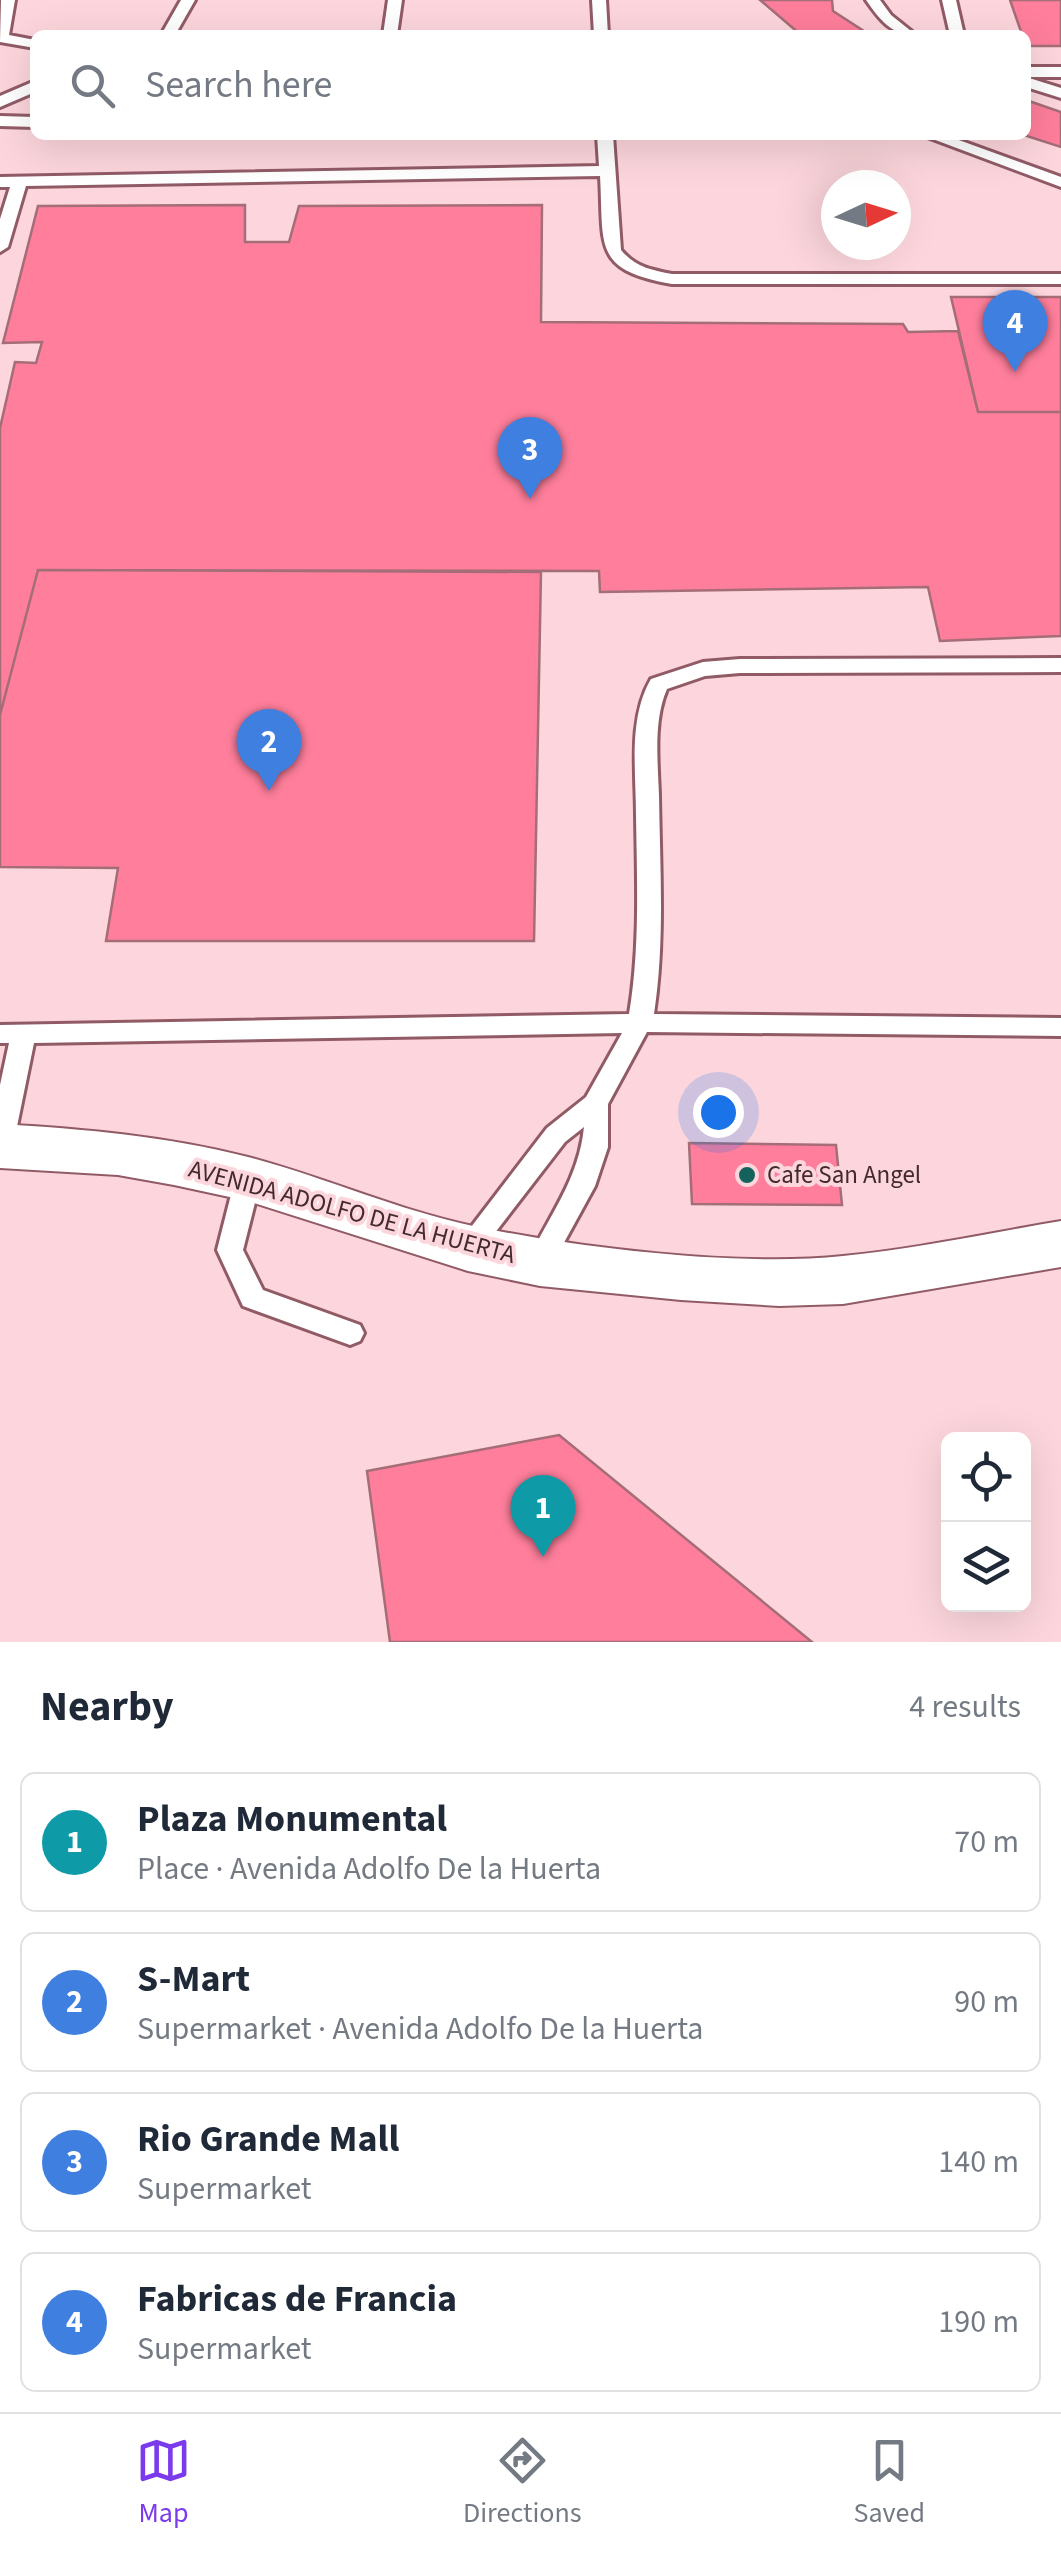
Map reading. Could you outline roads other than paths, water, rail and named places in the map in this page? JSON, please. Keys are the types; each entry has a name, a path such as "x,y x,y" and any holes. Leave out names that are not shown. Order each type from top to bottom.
{"street":[{"name":"AVENIDA ADOLFO DE LA HUERTA","path":"0,1146 118,1153 248,1178 468,1248 540,1262 795,1282 904,1273 1061,1244"}],"lane":[{"path":"8,0 1,38 30,43"},
{"path":"171,30 188,0"},
{"path":"391,30 394,0"},
{"path":"599,0 601,30"},
{"path":"873,0 902,30"},
{"path":"949,0 955,30"},
{"path":"1031,72 1061,72"},
{"path":"0,79 30,82"},
{"path":"1031,84 1061,93"},
{"path":"0,102 30,86"},
{"path":"0,122 30,122"},
{"path":"605,140 613,251 624,264 644,274 714,280 1061,280"},
{"path":"944,140 1061,182"},
{"path":"0,182 605,172"},
{"path":"1,237 19,182"},
{"path":"468,1248 556,1135 595,1104 640,1022 649,967 647,744 650,702 658,684 703,669 740,666 1061,665"},
{"path":"0,1146 11,1035 640,1022 1061,1027"},
{"path":"540,1262 598,1155 600,1130 595,1104"},
{"path":"248,1178 230,1250 252,1298 350,1333"}],"place":[{"name":"Fabricas de Francia","path":"1015,372"},
{"name":"Rio Grande Mall","path":"530,499"},
{"name":"S-Mart","path":"269,791"},
{"name":"Cafe San Angel","path":"747,1175"},
{"name":"Plaza Monumental","path":"543,1557"}]}
